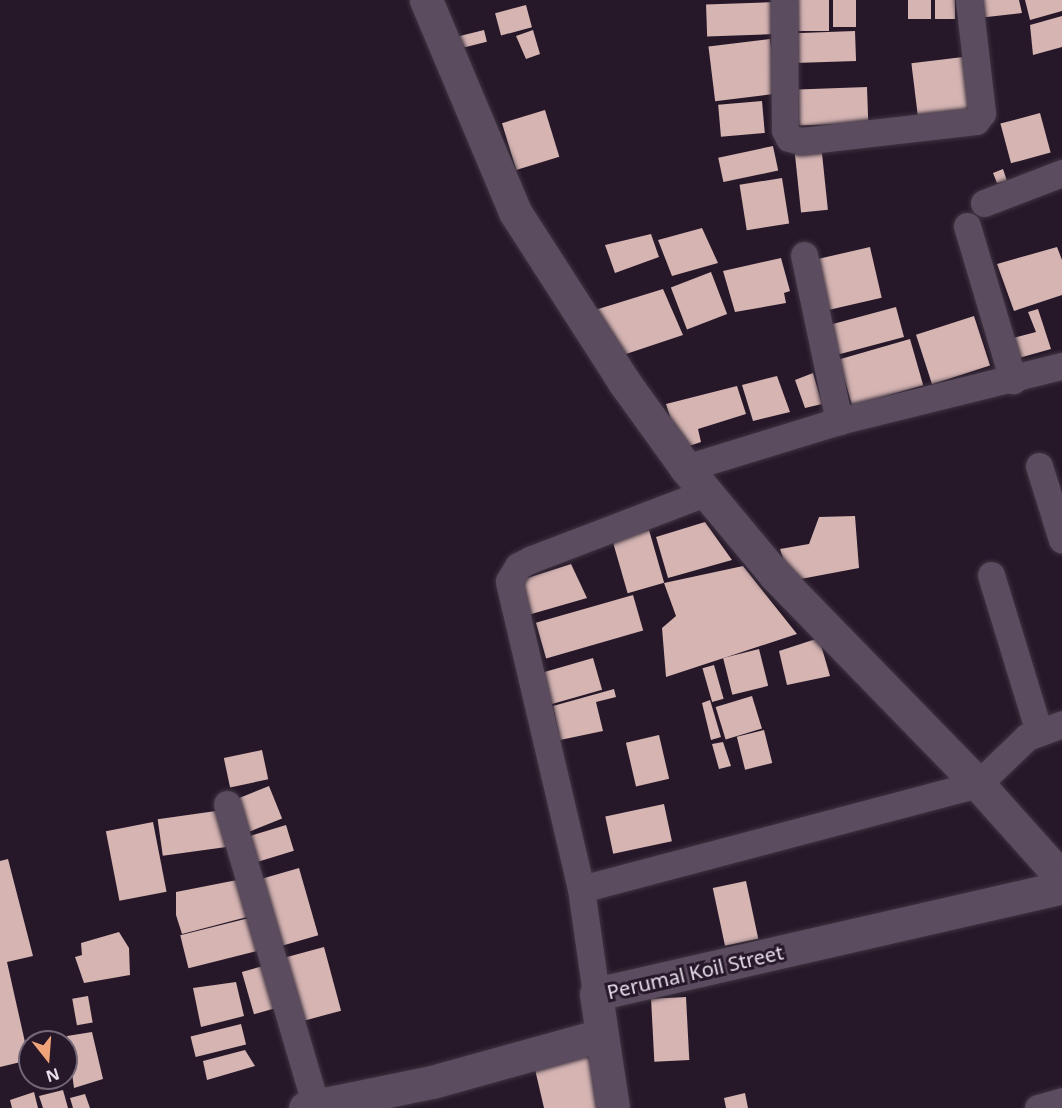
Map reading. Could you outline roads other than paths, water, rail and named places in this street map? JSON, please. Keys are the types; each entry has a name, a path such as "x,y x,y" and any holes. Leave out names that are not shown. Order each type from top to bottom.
{"street":[{"path":"784,0 785,130 789,138 801,141 976,121 982,113 969,0"},
{"path":"428,1 515,212 624,382 695,480 775,575 978,784 1062,878"},
{"path":"984,203 1062,173"},
{"path":"967,226 1013,380"},
{"path":"804,255 839,421"},
{"path":"596,994 582,889 509,581 519,566 695,480 839,421 1013,380 1062,366"},
{"path":"1039,466 1062,540"},
{"path":"582,889 978,784 1027,737 1051,728 991,575"},
{"path":"227,804 310,1107 400,1099 602,1035"},
{"name":"Perumal Koil Street","path":"613,1108 596,994 1062,887"},
{"path":"1038,1108 1062,1101"}]}
